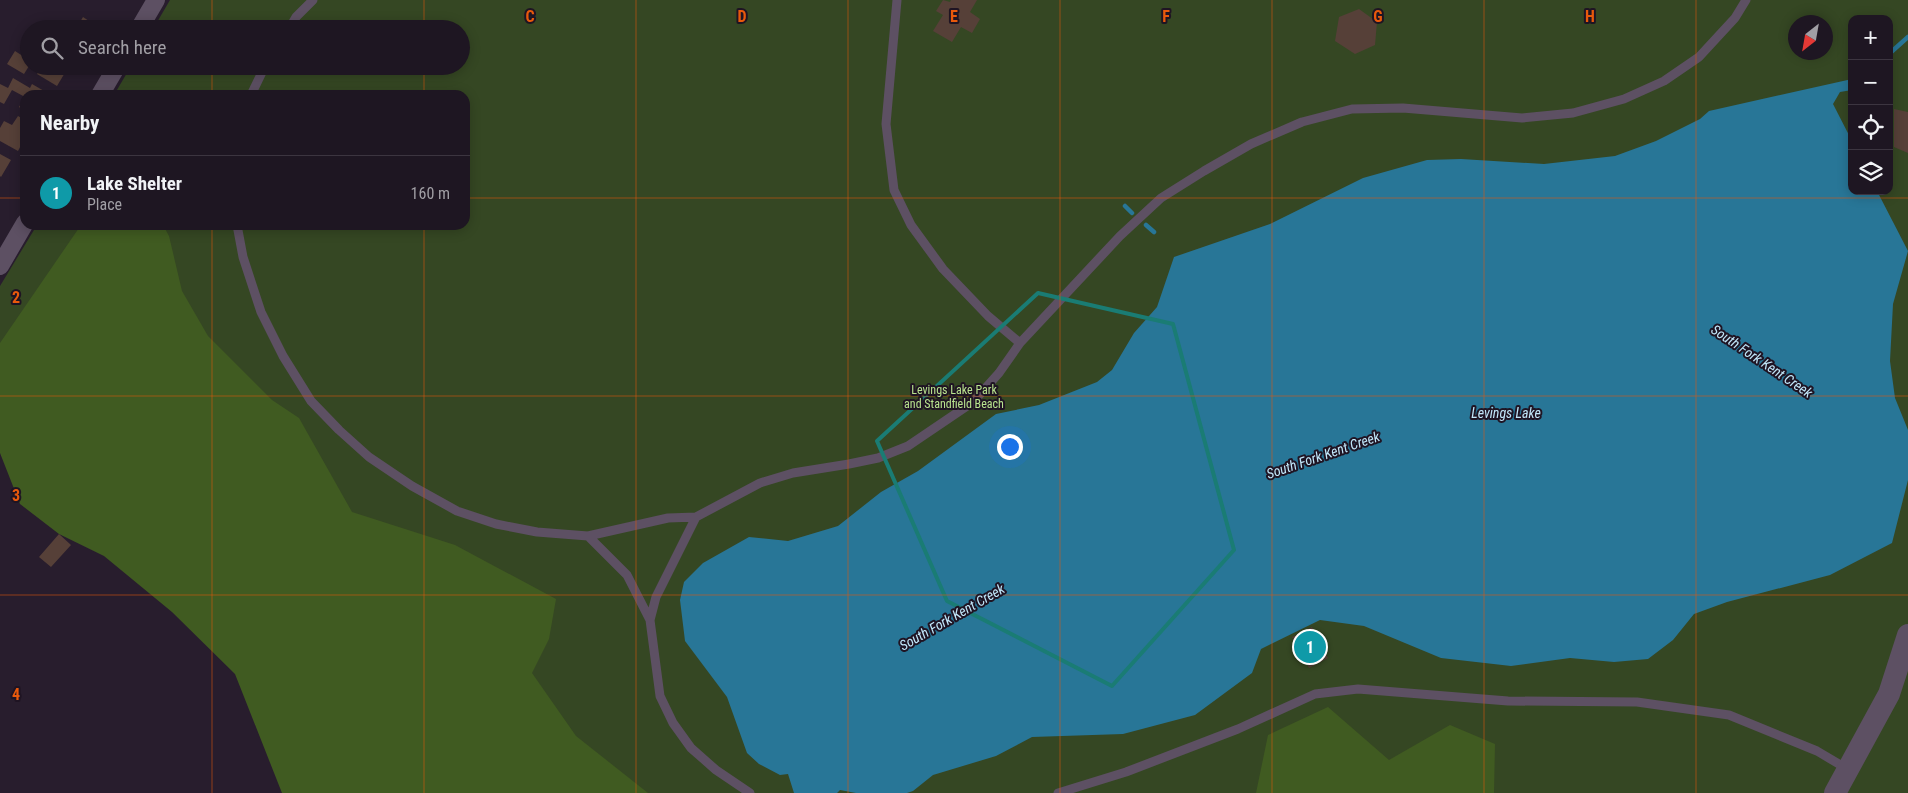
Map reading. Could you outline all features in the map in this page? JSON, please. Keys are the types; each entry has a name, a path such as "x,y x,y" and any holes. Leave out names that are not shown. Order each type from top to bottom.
{"street":[{"path":"144,20 156,0"},
{"path":"103,90 112,75"},
{"path":"0,266 21,230"},
{"path":"1835,793 1889,694 1908,635"}],"lane":[{"path":"294,20 313,0"},
{"path":"897,0 886,124 894,190 911,225 943,268 988,316 1020,343"},
{"path":"238,230 243,257 261,312 283,356 311,401 369,457 412,486 457,511 496,524 537,532 588,536 668,518 696,517 760,483 793,473 878,458 908,446 973,402 999,373 1020,343 1120,236 1161,198 1251,144 1302,122 1352,109 1403,108 1522,118 1573,113 1624,99 1664,81 1698,57 1735,18 1746,0"},
{"path":"253,90 261,75"},
{"path":"650,620 656,597 696,517"},
{"path":"588,536 627,575 650,620 660,696 673,723 691,748 716,770 750,793"},
{"path":"1058,793 1126,772 1238,729 1315,694 1358,689 1508,701 1637,702 1729,715 1817,751 1849,770"}],"highlighted area":[{"path":"1038,293 1173,324 1234,550 1112,686 947,601 877,441"}],"green space":[{"name":"Levings Lake Park and Standfield Beach","path":"170,0 1908,0 1908,793 580,793 0,447 0,286 34,230 470,230 470,90 117,90 126,75 470,75 470,20 158,20"},
{"path":"78,230 166,230 169,236 182,291 208,336 272,400 299,418 352,512 455,545 556,599 549,639 532,673 576,736 648,793 282,793 235,674 172,612 104,556 59,534 20,504 0,453 0,343"},
{"path":"1328,707 1389,760 1450,725 1495,744 1494,793 1256,793 1268,735"}],"water":[{"name":"Levings Lake","path":"1848,80 1848,91 1840,92 1833,104 1848,133 1848,195 1879,195 1908,251 1893,304 1890,361 1895,398 1908,430 1908,480 1892,543 1830,575 1727,602 1694,614 1673,640 1648,659 1614,662 1570,658 1511,666 1441,658 1364,626 1320,620 1261,649 1252,673 1195,715 1123,734 1032,737 996,756 933,775 913,791 907,793 856,793 840,790 837,793 794,793 788,774 780,775 759,764 747,753 727,697 685,641 680,600 684,582 703,563 749,537 788,541 838,526 881,492 918,471 996,414 1039,405 1097,382 1112,370 1134,333 1157,307 1174,257 1270,224 1363,178 1427,160 1461,159 1544,164 1615,156 1656,141 1700,119 1709,111"}],"building":[{"path":"943,0 950,2 951,0 977,0 970,12 980,19 972,33 961,27 952,42 933,31 943,15 936,11"},
{"path":"1359,9 1377,22 1375,45 1355,54 1335,41 1339,17"},
{"path":"15,51 20,54 20,72 7,64"},
{"path":"39,75 64,75 57,86"},
{"path":"13,78 30,88 32,84 42,90 20,90 20,94 12,90 4,104 0,102 0,84 8,88"},
{"path":"1894,109 1908,112 1908,153 1894,147"},
{"path":"18,116 20,117 20,147 18,151 0,141 0,128 4,121 12,125"},
{"path":"0,154 11,160 1,177 0,176"},
{"path":"59,534 71,545 51,567 39,557"},
{"path":"1312,627 1328,658 1309,668 1292,637"}],"waterway":[{"path":"1893,50 1908,37"},
{"path":"1125,206 1132,213"},
{"path":"1146,225 1154,232"}],"place":[{"name":"Lake Shelter","path":"1310,647"}],"water label":[{"name":"South Fork Kent Creek","path":"1762,361"},
{"name":"South Fork Kent Creek","path":"1323,455"},
{"name":"South Fork Kent Creek","path":"952,617"}]}
